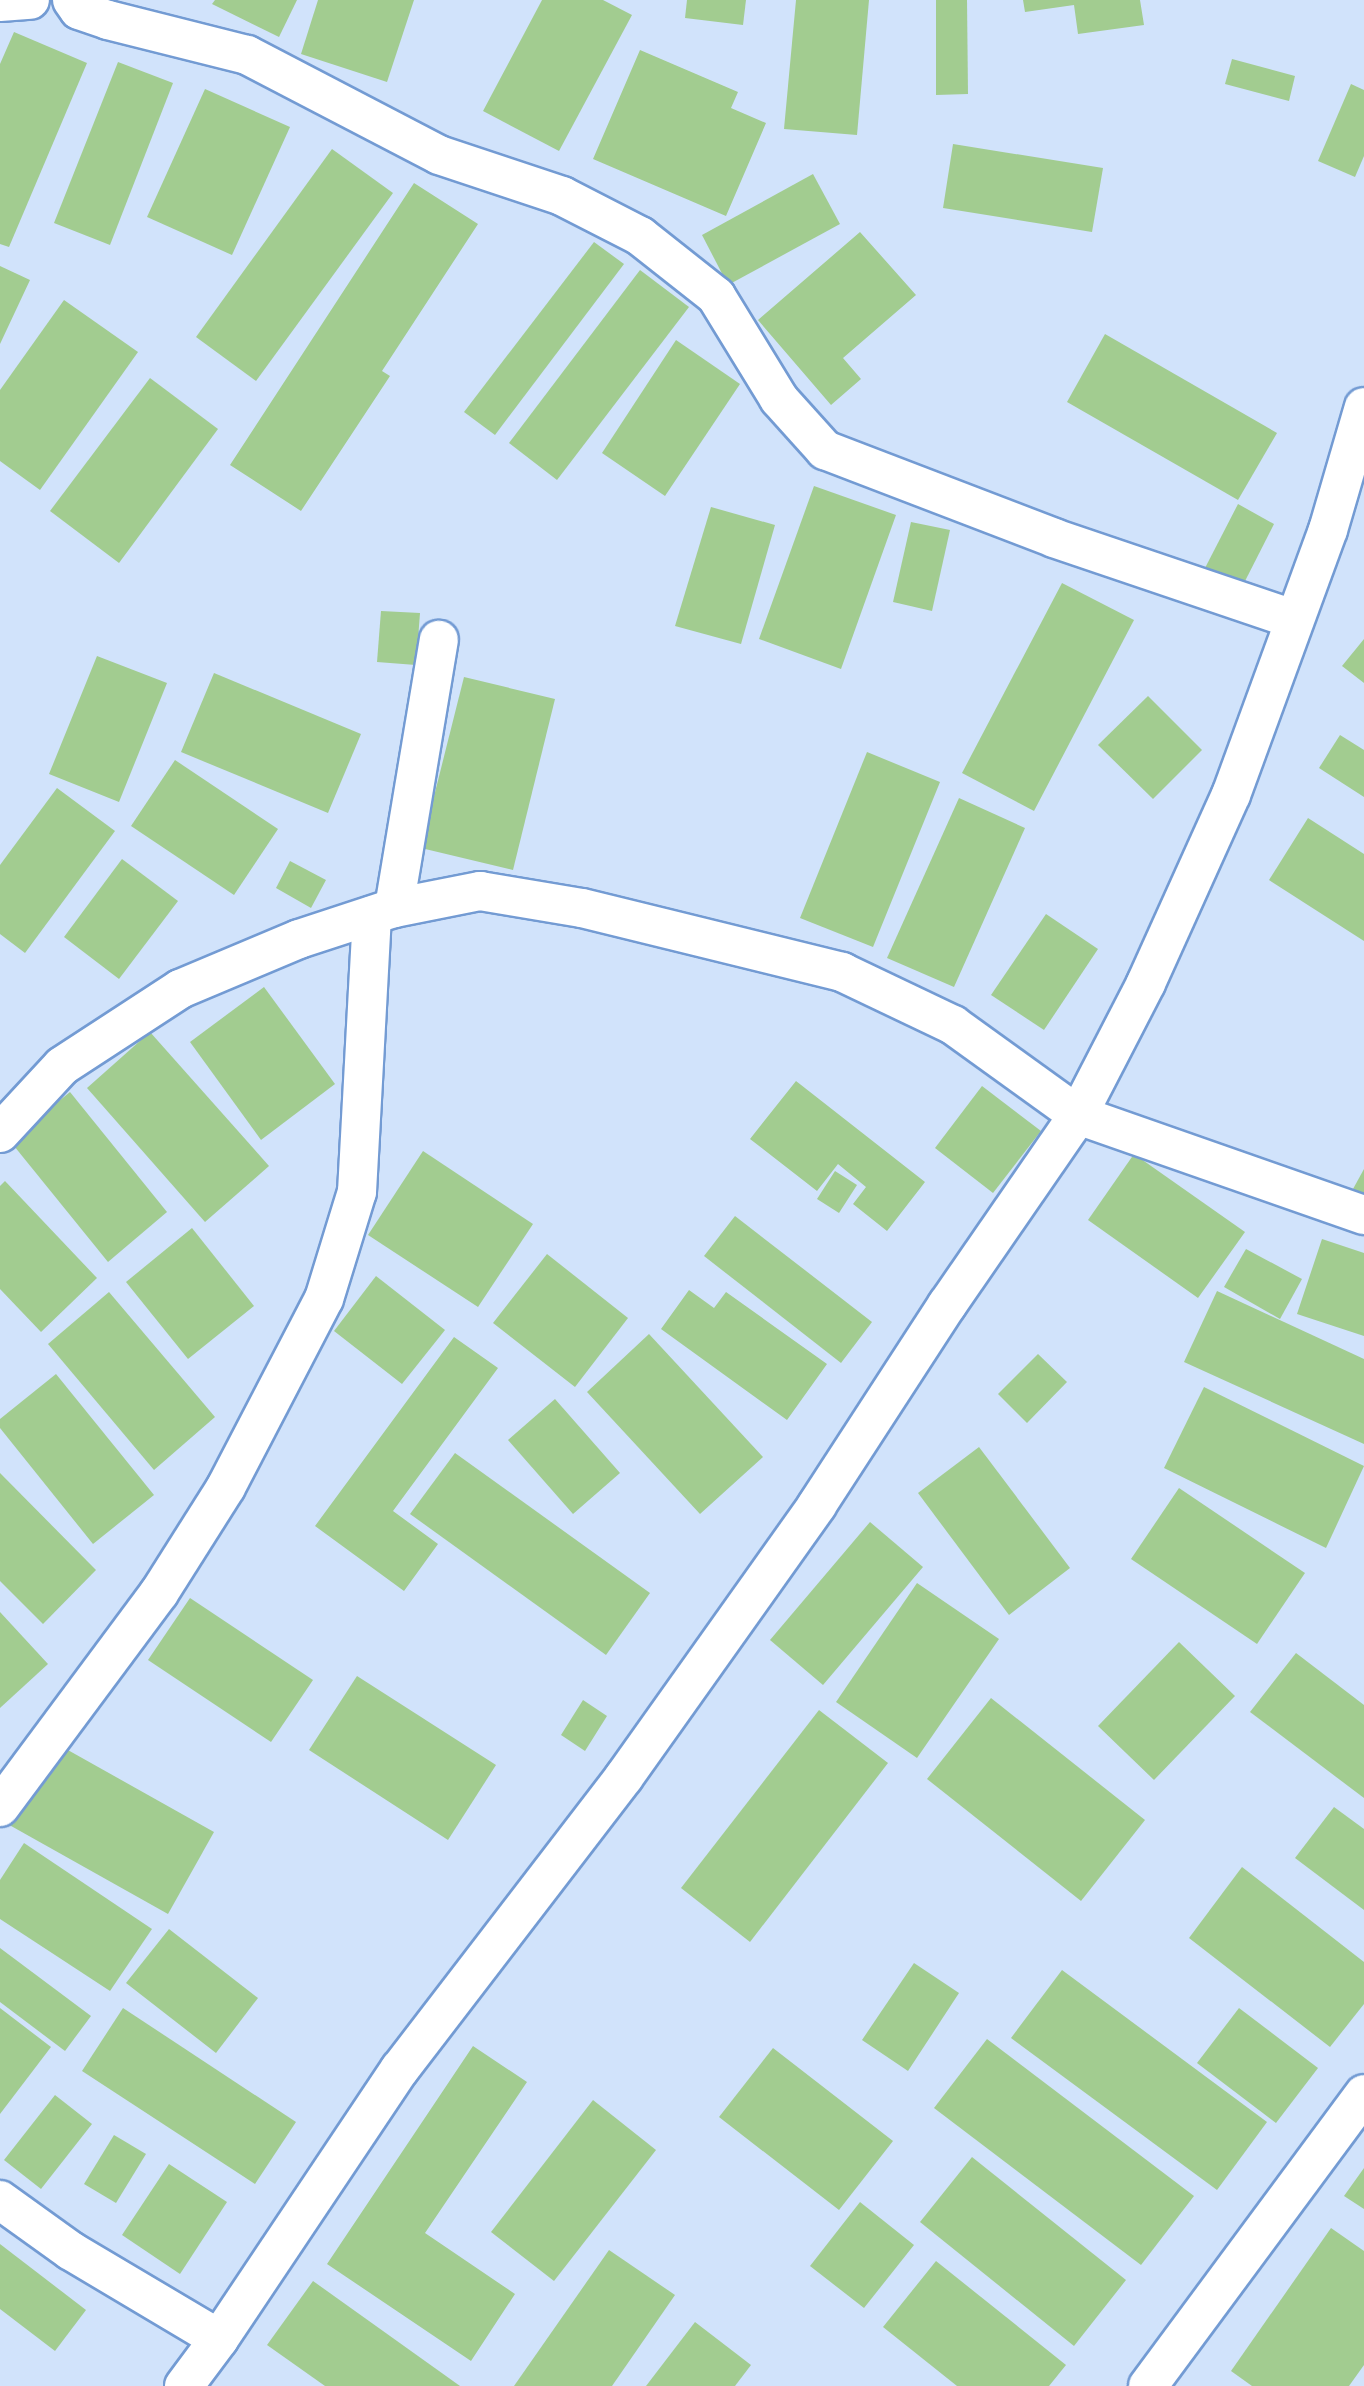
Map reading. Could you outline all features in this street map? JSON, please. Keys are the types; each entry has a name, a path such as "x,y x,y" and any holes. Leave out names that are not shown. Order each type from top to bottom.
{"street":[{"path":"0,2 30,0"},
{"path":"72,0 79,10 108,20 247,55 439,155 562,196 640,236 716,296 779,399 825,450 1054,538 1293,619"},
{"path":"184,2386 219,2339 400,2069 624,1777 817,1505 947,1305 1078,1115 1146,983 1231,795 1293,619 1328,530 1364,407"},
{"path":"0,1807 159,1593 226,1487 324,1299 357,1192 383,911 439,640"},
{"path":"0,1133 62,1066 180,989 299,939 383,911 480,891 582,908 842,972 953,1025 1078,1115 1364,1215"},
{"path":"1148,2386 1364,2094"},
{"path":"0,2200 71,2251 219,2339"}],"building":[{"path":"215,0 297,0 279,37 212,4"},
{"path":"318,0 414,0 387,82 301,54"},
{"path":"542,0 603,0 632,15 559,151 483,111"},
{"path":"687,0 746,0 743,25 685,18"},
{"path":"796,0 869,0 857,135 784,129"},
{"path":"936,0 967,0 968,94 936,95"},
{"path":"1023,0 1140,0 1144,25 1078,34 1074,5 1025,12"},
{"path":"14,32 87,63 9,247 0,244 0,64"},
{"path":"640,50 738,92 731,108 766,123 726,216 593,159"},
{"path":"1232,59 1295,76 1289,101 1225,84"},
{"path":"118,62 173,83 110,245 54,223"},
{"path":"1351,84 1364,90 1364,156 1355,177 1318,161"},
{"path":"205,89 290,127 232,255 147,217"},
{"path":"953,144 1103,168 1092,232 943,208"},
{"path":"332,149 393,193 256,381 196,337"},
{"path":"813,174 840,224 728,285 702,235"},
{"path":"414,183 478,224 382,371 390,376 301,511 230,465"},
{"path":"860,232 916,295 843,358 861,379 831,405 758,320"},
{"path":"594,242 624,264 495,435 464,412"},
{"path":"0,266 30,280 0,344"},
{"path":"640,270 689,307 557,480 509,443"},
{"path":"64,300 138,352 40,490 0,461 0,390"},
{"path":"1105,334 1277,433 1238,500 1067,402"},
{"path":"676,340 740,384 665,496 602,453"},
{"path":"150,378 218,429 119,563 50,511"},
{"path":"814,486 896,515 841,669 759,639"},
{"path":"1238,504 1274,524 1242,587 1205,568"},
{"path":"711,507 775,525 741,644 675,626"},
{"path":"911,522 950,530 932,611 893,602"},
{"path":"1062,583 1134,620 1034,811 962,773"},
{"path":"381,611 420,613 416,665 377,662"},
{"path":"1364,639 1364,683 1342,666"},
{"path":"97,656 167,683 119,802 49,774"},
{"path":"214,673 361,734 328,813 181,752"},
{"path":"464,677 555,699 513,870 421,848"},
{"path":"1148,696 1202,750 1153,799 1098,745"},
{"path":"1340,735 1364,750 1364,797 1319,768"},
{"path":"867,752 940,782 873,947 800,918"},
{"path":"175,760 278,829 234,895 131,826"},
{"path":"57,788 115,831 25,953 0,934 0,865"},
{"path":"959,798 1025,828 954,987 887,958"},
{"path":"1308,818 1364,854 1364,941 1269,880"},
{"path":"122,859 178,901 119,979 64,937"},
{"path":"290,861 326,880 311,908 276,888"},
{"path":"1046,914 1098,949 1044,1030 991,995"},
{"path":"264,987 335,1084 261,1140 190,1042"},
{"path":"150,1032 269,1166 205,1222 87,1088"},
{"path":"796,1081 925,1182 887,1231 853,1204 866,1187 838,1164 817,1191 750,1139"},
{"path":"982,1086 1041,1131 993,1193 935,1148"},
{"path":"70,1092 167,1212 108,1262 10,1141"},
{"path":"423,1151 533,1224 478,1307 368,1235"},
{"path":"1134,1154 1245,1232 1198,1298 1088,1220"},
{"path":"1364,1169 1364,1195 1353,1189"},
{"path":"835,1171 857,1185 839,1213 817,1199"},
{"path":"5,1181 97,1278 41,1332 0,1289 0,1186"},
{"path":"735,1216 872,1322 841,1363 704,1256"},
{"path":"192,1228 254,1306 188,1359 126,1282"},
{"path":"1322,1239 1364,1253 1364,1336 1297,1314"},
{"path":"1246,1249 1302,1279 1280,1319 1224,1287"},
{"path":"547,1254 628,1318 575,1387 493,1323"},
{"path":"376,1276 445,1330 402,1384 334,1331"},
{"path":"689,1290 714,1308 726,1292 827,1364 787,1420 661,1329"},
{"path":"1217,1291 1364,1359 1364,1444 1184,1362"},
{"path":"109,1292 215,1417 154,1470 48,1344"},
{"path":"649,1334 763,1457 700,1514 587,1392"},
{"path":"454,1337 498,1368 393,1511 438,1544 404,1591 315,1526"},
{"path":"1038,1354 1067,1382 1027,1423 998,1394"},
{"path":"56,1374 154,1495 93,1544 0,1428 0,1419"},
{"path":"1204,1387 1364,1466 1326,1548 1164,1468"},
{"path":"555,1399 620,1473 573,1514 508,1440"},
{"path":"979,1447 1070,1568 1009,1615 918,1493"},
{"path":"455,1453 650,1593 606,1655 410,1514"},
{"path":"0,1473 96,1570 43,1624 0,1581"},
{"path":"1179,1488 1305,1573 1257,1644 1131,1559"},
{"path":"870,1522 923,1567 823,1685 770,1640"},
{"path":"917,1583 999,1639 917,1758 836,1702"},
{"path":"190,1598 313,1680 271,1742 148,1660"},
{"path":"0,1612 48,1664 0,1708"},
{"path":"1179,1642 1235,1696 1154,1780 1098,1726"},
{"path":"1296,1653 1364,1705 1364,1798 1250,1712"},
{"path":"357,1676 496,1765 448,1840 309,1750"},
{"path":"991,1698 1145,1820 1081,1901 927,1779"},
{"path":"583,1700 607,1716 585,1751 561,1735"},
{"path":"819,1710 888,1763 750,1942 681,1888"},
{"path":"50,1740 214,1832 168,1914 4,1822"},
{"path":"1334,1807 1364,1829 1364,1910 1295,1858"},
{"path":"24,1843 152,1929 110,1991 0,1919 0,1880"},
{"path":"1242,1867 1364,1962 1364,2004 1330,2047 1189,1938"},
{"path":"169,1929 258,1998 216,2053 126,1983"},
{"path":"0,1948 91,2016 65,2051 0,2002"},
{"path":"914,1963 959,1993 908,2071 862,2040"},
{"path":"1062,1970 1267,2122 1217,2190 1011,2038"},
{"path":"0,2008 51,2047 0,2114"},
{"path":"123,2008 296,2122 255,2184 82,2071"},
{"path":"1239,2008 1318,2068 1276,2123 1197,2063"},
{"path":"987,2039 1194,2196 1141,2265 934,2108"},
{"path":"473,2046 527,2082 425,2233 515,2294 471,2361 327,2264"},
{"path":"773,2048 893,2141 839,2210 719,2117"},
{"path":"55,2095 92,2124 41,2189 4,2160"},
{"path":"593,2100 656,2150 554,2281 491,2232"},
{"path":"114,2135 146,2154 116,2203 84,2184"},
{"path":"972,2157 1126,2280 1074,2346 920,2222"},
{"path":"169,2164 227,2202 180,2274 122,2235"},
{"path":"1364,2168 1364,2209 1344,2196"},
{"path":"860,2202 914,2245 864,2308 810,2266"},
{"path":"1331,2228 1364,2251 1364,2365 1349,2386 1252,2386 1231,2371"},
{"path":"0,2244 86,2310 55,2351 0,2309"},
{"path":"609,2250 675,2295 612,2386 514,2386"},
{"path":"936,2261 1066,2365 1049,2386 957,2386 883,2327"},
{"path":"313,2281 460,2386 325,2386 267,2345"},
{"path":"695,2322 751,2365 735,2386 646,2386"}]}
